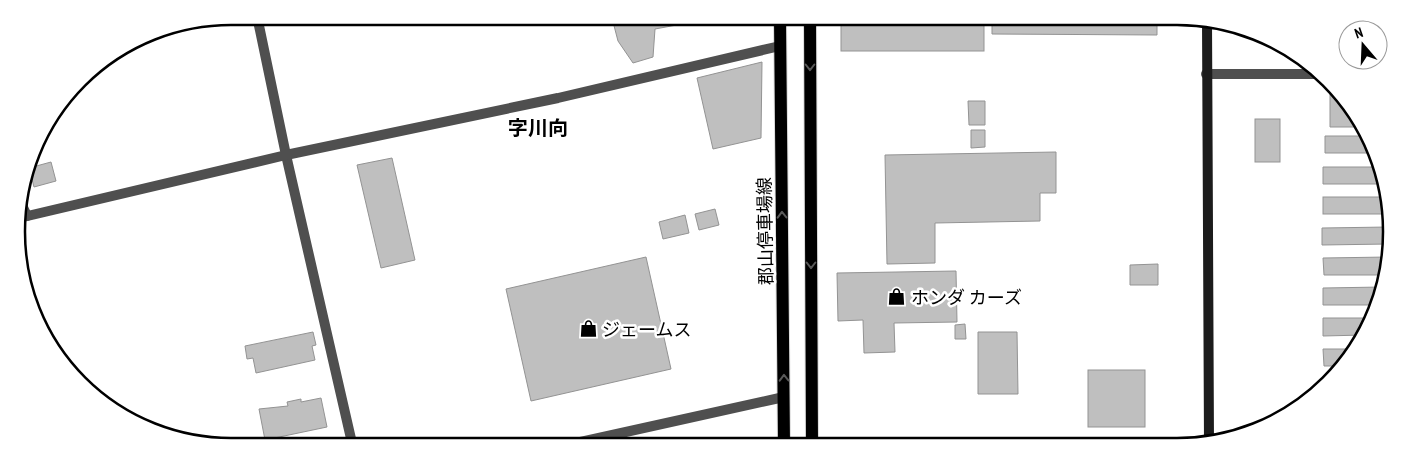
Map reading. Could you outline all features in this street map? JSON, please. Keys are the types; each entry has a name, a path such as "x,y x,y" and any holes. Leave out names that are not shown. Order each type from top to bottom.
{"main road":[{"name":"郡山停車場線","path":"780,25 784,438"},
{"path":"810,25 812,438"}],"street":[{"path":"259,25 286,155 351,438"},
{"path":"1207,28 1209,435"},
{"path":"25,216 286,155 558,98 780,46"},
{"path":"1206,74 1310,74"},
{"path":"599,438 784,397"}],"building":[{"path":"614,25 677,25 655,29 653,57 633,63 618,41"},
{"path":"841,25 984,25 984,51 841,51"},
{"path":"992,25 1157,25 1157,35 992,34"},
{"path":"762,62 761,138 713,149 697,78"},
{"path":"1330,93 1354,127 1330,127"},
{"path":"968,101 985,101 985,125 969,125"},
{"path":"1255,119 1280,119 1280,162 1255,162"},
{"path":"971,130 985,130 985,147 971,148"},
{"path":"1325,136 1360,136 1367,153 1325,153"},
{"path":"1056,152 1056,193 1040,193 1040,221 935,223 935,263 887,264 885,155"},
{"path":"392,158 415,260 381,268 357,165"},
{"path":"51,162 56,181 34,187 32,179 36,166"},
{"path":"1323,167 1373,167 1377,184 1323,184"},
{"path":"1323,197 1380,197 1382,214 1323,214"},
{"path":"715,209 719,225 699,230 695,214"},
{"path":"685,215 689,233 663,239 659,222"},
{"path":"1383,227 1383,244 1322,245 1322,228"},
{"name":"ジェームス","path":"646,257 671,369 531,401 506,289"},
{"path":"1381,257 1378,275 1324,275 1323,258"},
{"path":"1158,264 1158,285 1130,285 1130,265"},
{"name":"ホンダ カーズ","path":"956,271 957,322 894,323 895,352 864,353 863,320 838,321 837,273"},
{"path":"1375,287 1369,305 1323,305 1323,288"},
{"path":"1323,318 1364,318 1355,335 1323,336"},
{"path":"965,324 966,339 955,339 955,325"},
{"path":"313,332 316,345 312,346 315,360 256,373 253,358 247,359 245,346"},
{"path":"978,332 1017,332 1018,394 978,394"},
{"path":"1323,349 1346,349 1333,366 1324,366"},
{"path":"1088,370 1145,370 1145,427 1088,427"},
{"path":"321,398 327,427 275,438 265,438 259,409 288,406 287,402 301,399 301,402"}],"place":[{"name":"ホンダ カーズ","path":"897,297"},
{"name":"ジェームス","path":"588,329"}],"district":[{"name":"字川向","path":"538,128"}]}
